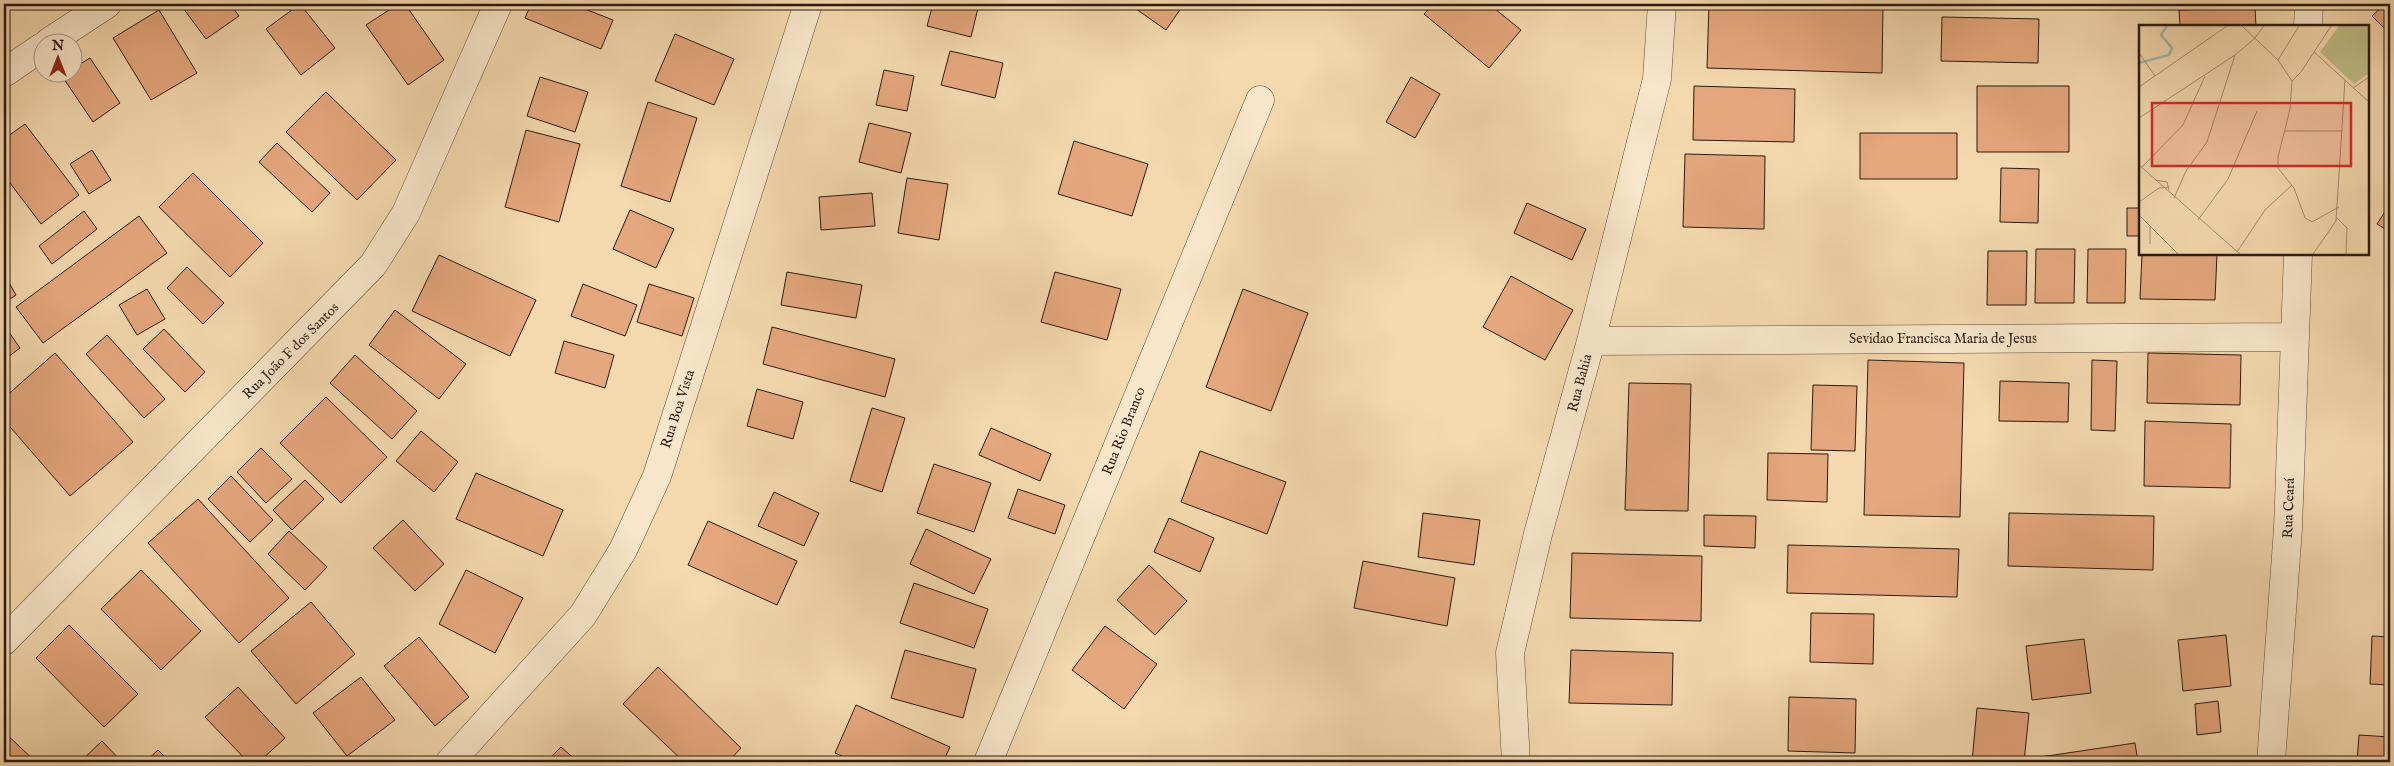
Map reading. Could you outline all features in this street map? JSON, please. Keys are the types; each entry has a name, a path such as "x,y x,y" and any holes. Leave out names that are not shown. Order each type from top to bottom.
{"street":[{"path":"64,32 107,4"},
{"name":"Rua João F dos Santos","path":"4,642 373,265 406,213 498,4"},
{"name":"Rua Boa Vista","path":"450,762 583,615 623,550 657,476 808,4"},
{"name":"Rua Bahia","path":"1516,762 1510,653 1538,534 1591,342 1657,79 1662,4"},
{"path":"2308,25 2309,4"},
{"path":"4,73 32,54"},
{"name":"Rua Rio Branco","path":"988,762 1260,100"},
{"name":"Rua Ceará","path":"2271,762 2288,528 2298,255"},
{"name":"Sevidao Francisca Maria de Jesus","path":"1591,342 2294,337"}],"building":[{"path":"180,4 230,4 239,16 206,39"},
{"path":"300,4 335,48 301,75 266,29"},
{"path":"398,4 405,4 444,60 408,85 366,25"},
{"path":"531,4 572,4 613,20 601,49 525,18"},
{"path":"933,4 979,4 971,37 927,26"},
{"path":"1129,4 1184,4 1166,30"},
{"path":"1433,4 1489,4 1521,30 1489,68 1424,14"},
{"path":"1709,4 1883,6 1882,73 1707,68"},
{"path":"2381,4 2390,4 2390,34 2372,16 2383,6"},
{"path":"2255,8 2256,25 2180,25 2179,10"},
{"path":"159,10 197,73 151,100 113,38"},
{"path":"1942,17 2039,19 2038,63 1941,61"},
{"path":"675,34 734,59 714,105 655,81"},
{"path":"950,51 1003,63 995,98 941,85"},
{"path":"90,58 120,103 93,122 66,82 82,82 82,63"},
{"path":"884,70 914,76 907,111 876,105"},
{"path":"540,77 588,92 575,132 527,116"},
{"path":"1411,77 1440,94 1415,138 1386,122"},
{"path":"1694,86 1795,89 1794,142 1693,140"},
{"path":"1977,86 2069,86 2069,152 1977,152"},
{"path":"326,92 396,160 357,200 286,132"},
{"path":"648,102 697,118 670,202 621,186"},
{"path":"869,123 911,133 901,173 859,162"},
{"path":"25,124 79,195 41,224 4,175 4,139"},
{"path":"526,130 580,144 559,222 505,207"},
{"path":"1860,133 1957,133 1957,179 1860,179"},
{"path":"1074,141 1148,164 1132,216 1058,194"},
{"path":"277,143 330,193 312,212 259,162"},
{"path":"92,150 111,180 89,194 70,164"},
{"path":"1685,154 1765,156 1764,229 1683,227"},
{"path":"2001,168 2039,169 2038,223 2000,222"},
{"path":"193,173 263,243 230,277 159,207"},
{"path":"907,178 948,184 939,240 898,233"},
{"path":"872,193 875,226 821,230 819,197"},
{"path":"1527,203 1586,229 1572,260 1514,233"},
{"path":"2390,204 2390,232 2377,224"},
{"path":"2127,208 2139,208 2139,236 2127,236"},
{"path":"630,210 674,229 656,268 613,249"},
{"path":"84,211 97,229 52,264 39,246"},
{"path":"139,216 167,253 43,343 16,307"},
{"path":"2036,249 2075,249 2074,303 2035,303"},
{"path":"2088,249 2126,249 2125,303 2087,303"},
{"path":"1988,251 2027,251 2026,305 1987,305"},
{"path":"439,255 536,300 510,356 412,311"},
{"path":"2142,255 2217,255 2215,300 2140,299"},
{"path":"187,267 224,303 203,324 167,288"},
{"path":"787,272 862,285 856,318 781,305"},
{"path":"1055,272 1121,289 1107,340 1041,322"},
{"path":"4,274 16,295 4,303"},
{"path":"1511,276 1573,310 1545,360 1483,327"},
{"path":"583,284 637,305 625,336 571,316"},
{"path":"649,284 694,298 682,336 637,322"},
{"path":"147,289 165,319 137,335 119,305"},
{"path":"1243,289 1308,313 1271,411 1206,387"},
{"path":"395,310 466,364 439,399 369,345"},
{"path":"4,325 20,348 4,360"},
{"path":"772,327 895,359 885,397 763,364"},
{"path":"164,329 205,372 185,392 143,349"},
{"path":"107,335 165,399 144,418 86,354"},
{"path":"564,341 614,355 605,388 555,373"},
{"path":"55,353 133,442 70,496 4,420 4,398"},
{"path":"2148,353 2241,355 2240,405 2147,403"},
{"path":"355,355 417,411 392,439 330,383"},
{"path":"1868,360 1964,363 1960,517 1864,515"},
{"path":"2092,360 2117,361 2115,431 2091,430"},
{"path":"2000,381 2069,383 2068,422 1999,421"},
{"path":"1629,383 1691,384 1688,511 1625,510"},
{"path":"1813,385 1857,386 1855,451 1811,450"},
{"path":"757,389 803,402 793,439 747,426"},
{"path":"326,397 387,457 341,503 280,443"},
{"path":"872,408 905,418 882,492 850,481"},
{"path":"2145,421 2231,424 2230,488 2144,486"},
{"path":"991,428 1051,454 1040,481 979,455"},
{"path":"421,431 458,462 434,492 396,461"},
{"path":"261,448 292,479 266,503 237,472"},
{"path":"1200,451 1286,482 1267,534 1181,502"},
{"path":"1768,453 1828,454 1827,502 1767,500"},
{"path":"934,464 991,483 974,532 917,513"},
{"path":"476,473 563,510 543,556 456,519"},
{"path":"231,476 273,520 250,542 208,499"},
{"path":"305,480 324,499 292,530 273,510"},
{"path":"1018,489 1065,505 1055,534 1008,518"},
{"path":"774,492 819,513 804,546 758,526"},
{"path":"198,499 289,598 239,643 148,543"},
{"path":"1423,513 1480,520 1474,565 1418,557"},
{"path":"2009,513 2154,516 2153,570 2008,566"},
{"path":"1704,515 1756,516 1755,548 1704,546"},
{"path":"1169,518 1214,538 1200,572 1154,552"},
{"path":"403,520 444,564 415,591 373,548"},
{"path":"708,521 797,561 777,605 688,565"},
{"path":"926,529 991,559 974,594 910,564"},
{"path":"289,531 327,567 305,590 268,554"},
{"path":"1788,545 1959,549 1957,597 1787,593"},
{"path":"1572,553 1702,556 1701,621 1570,618"},
{"path":"1363,561 1455,578 1447,626 1354,608"},
{"path":"1149,565 1187,601 1155,635 1117,600"},
{"path":"141,570 201,631 161,670 101,609"},
{"path":"466,570 523,598 495,653 439,624"},
{"path":"914,583 988,609 974,648 900,623"},
{"path":"311,602 355,654 296,704 251,651"},
{"path":"1811,613 1874,614 1873,664 1810,662"},
{"path":"69,625 138,694 104,727 36,658"},
{"path":"1105,626 1157,664 1124,709 1072,670"},
{"path":"2226,635 2231,686 2183,691 2178,640"},
{"path":"2372,636 2390,637 2390,685 2370,684"},
{"path":"419,637 469,697 435,726 384,666"},
{"path":"2084,639 2091,693 2032,700 2026,646"},
{"path":"905,650 976,669 963,718 891,698"},
{"path":"1571,650 1673,653 1672,705 1569,703"},
{"path":"658,667 741,748 728,762 684,762 623,704"},
{"path":"361,677 395,720 347,756 313,713"},
{"path":"238,687 285,738 259,762 248,762 205,717"},
{"path":"1789,697 1856,699 1855,753 1788,751"},
{"path":"2218,701 2221,732 2197,735 2195,704"},
{"path":"856,705 950,747 943,762 856,762 835,753"},
{"path":"1977,708 2029,713 2024,762 1972,762"},
{"path":"4,732 36,762 4,762"},
{"path":"2359,735 2390,737 2390,762 2357,762"},
{"path":"102,741 122,762 80,762"},
{"path":"2135,743 2138,762 2041,762 2040,757"},
{"path":"561,747 578,762 546,762"},
{"path":"158,750 170,762 145,762"}]}
